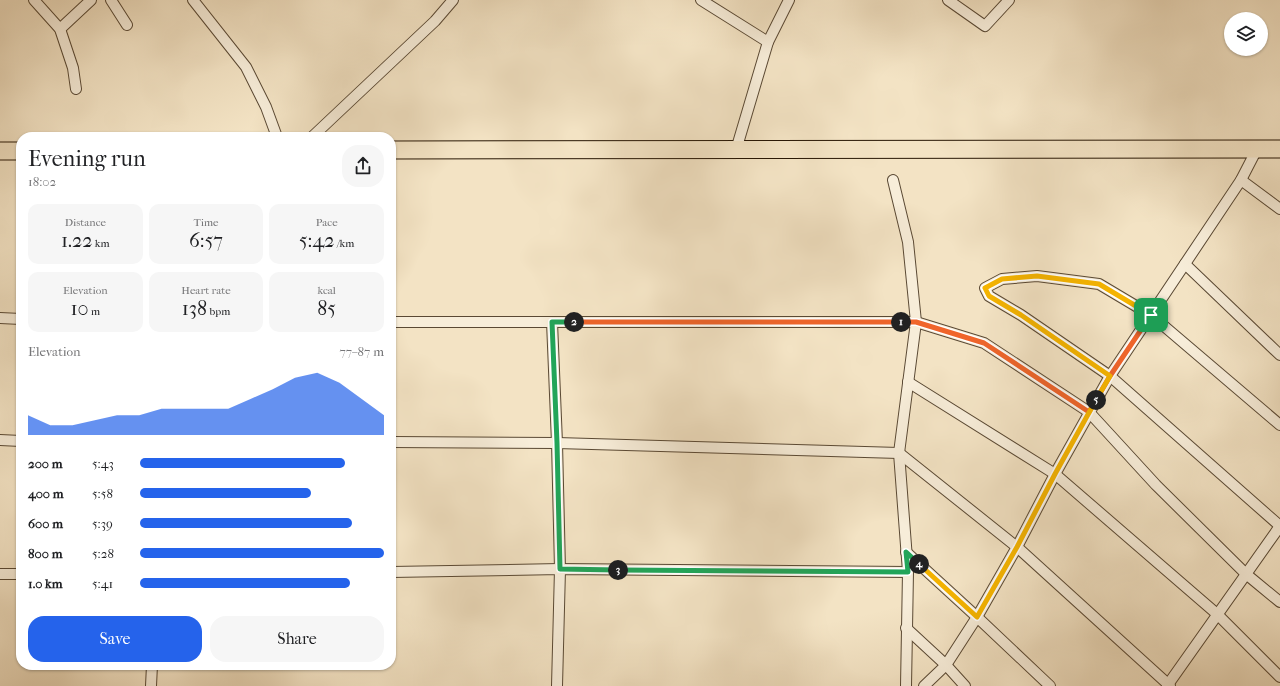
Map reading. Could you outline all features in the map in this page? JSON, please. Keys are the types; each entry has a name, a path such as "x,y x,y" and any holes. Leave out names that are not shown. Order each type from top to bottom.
{"main road":[{"path":"396,150 1280,149"},
{"path":"0,151 16,151"}],"street":[{"path":"34,0 60,29 73,68 76,89"},
{"path":"60,29 91,0"},
{"path":"111,0 127,25"},
{"path":"193,0 246,67 266,107 275,132"},
{"path":"317,132 435,21 453,0"},
{"path":"701,0 768,42"},
{"path":"736,150 768,42 788,0"},
{"path":"948,0 985,26 1008,0"},
{"path":"924,686 946,665 977,617 1110,376 1240,180 1257,149"},
{"path":"893,180 908,242 916,322 899,453 908,572 906,686"},
{"path":"1240,180 1280,208"},
{"path":"1185,264 1280,355"},
{"path":"396,442 557,443 899,453 1017,547 1168,685 1280,526 1110,376 1021,315 989,296 985,288 1002,279 1037,276 1099,284 1151,315 1280,425"},
{"path":"0,318 16,319"},
{"path":"396,322 916,322 984,343 1089,412 1156,485 1246,574 1280,602"},
{"path":"552,322 560,569 557,686"},
{"path":"908,382 1055,474 1218,614 1280,677"},
{"path":"0,440 16,441"},
{"path":"906,552 1050,686"},
{"path":"396,572 560,569 908,572"},
{"path":"0,574 16,574"},
{"path":"906,628 946,665 965,686"},
{"path":"152,670 152,686"}],"route":[{"path":"1151,315 1099,284 1037,276 1002,279 985,288 989,296 1021,315 1110,376 977,617 906,552 908,572 560,569 552,322 916,322 984,343 1089,412 1110,376 1151,315"}]}
